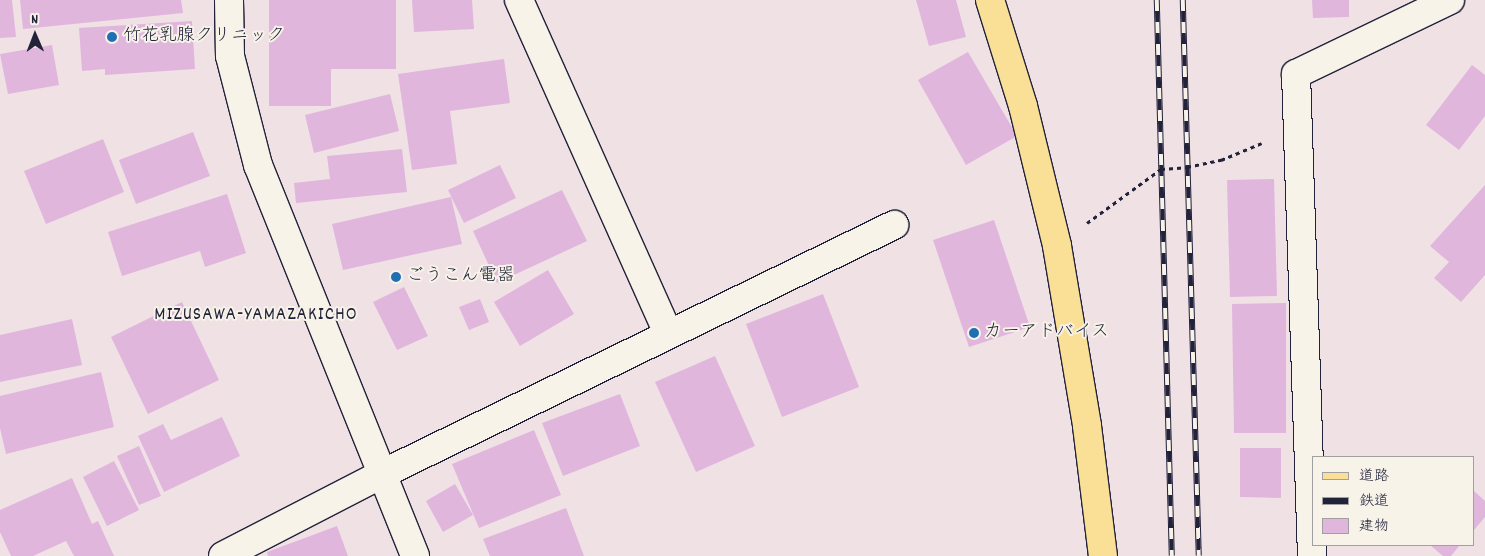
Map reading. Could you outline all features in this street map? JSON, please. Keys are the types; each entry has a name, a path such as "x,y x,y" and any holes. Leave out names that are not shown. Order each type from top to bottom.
{"main road":[{"path":"990,0 1023,106 1057,246 1087,426 1103,556"}],"street":[{"path":"229,0 230,56 258,165 380,475 415,556"},
{"path":"519,0 668,333"},
{"path":"1312,556 1296,74 1450,0"},
{"path":"223,556 380,475 668,333 894,225"}],"path":[{"path":"1057,246 1161,169 1187,167 1221,160 1297,129"}],"building":[{"path":"0,0 12,0 16,37 0,38"},
{"path":"20,0 181,0 183,13 23,29"},
{"path":"269,0 396,0 396,69 331,69 331,106 269,106"},
{"path":"412,0 472,0 474,29 414,32"},
{"path":"916,0 956,0 966,37 929,46"},
{"path":"1312,0 1349,0 1349,17 1313,18"},
{"path":"192,21 195,69 105,75 105,69 82,71 79,28"},
{"path":"52,45 59,85 8,94 0,54"},
{"path":"968,52 1017,136 966,165 918,80"},
{"path":"504,59 510,103 450,111 457,164 412,170 398,74"},
{"path":"1472,65 1485,75 1485,116 1459,150 1426,125"},
{"path":"390,94 399,131 314,153 305,115"},
{"path":"193,132 210,176 136,204 119,160"},
{"path":"103,139 124,192 46,224 24,171"},
{"path":"402,149 407,192 296,203 294,183 330,179 327,156"},
{"path":"500,165 516,198 464,223 448,190"},
{"path":"1274,179 1277,296 1230,297 1227,180"},
{"path":"1485,185 1485,275 1461,302 1434,278 1449,262 1430,246"},
{"path":"562,190 587,241 497,283 473,231"},
{"path":"227,194 246,253 205,267 200,251 122,276 108,232"},
{"path":"451,197 462,244 343,270 332,224"},
{"path":"994,220 1030,327 969,347 933,240"},
{"path":"548,270 574,314 520,346 494,302"},
{"path":"404,287 428,336 397,350 373,302"},
{"path":"823,294 859,387 782,417 746,324"},
{"path":"480,299 489,322 469,330 459,307"},
{"path":"182,302 219,380 148,414 111,337"},
{"path":"1286,303 1286,433 1234,433 1232,304"},
{"path":"72,319 82,365 0,382 0,335"},
{"path":"715,356 755,446 696,472 655,382"},
{"path":"101,372 114,427 6,454 0,428 0,396"},
{"path":"620,394 640,446 563,476 542,423"},
{"path":"222,417 240,456 164,492 138,436 163,424 171,440"},
{"path":"534,430 561,495 479,528 452,464"},
{"path":"139,446 161,496 139,505 117,456"},
{"path":"1240,448 1281,448 1281,498 1240,497"},
{"path":"114,461 139,510 107,526 83,477"},
{"path":"72,478 92,524 98,521 114,556 74,556 66,541 33,556 11,556 0,532 0,510"},
{"path":"455,484 473,515 443,532 426,501"},
{"path":"1475,492 1485,501 1485,517 1475,529"},
{"path":"566,508 584,556 490,556 483,539"},
{"path":"337,526 348,556 268,556 267,552"},
{"path":"1431,546 1459,546 1451,556 1443,556"}],"railway":[{"path":"1157,0 1172,556"},
{"path":"1183,0 1199,556"}],"place":[{"name":"竹花乳腺クリニック","path":"112,37"},
{"name":"ごうこん電器","path":"396,277"},
{"name":"カーアドバイス","path":"974,333"}],"district":[{"name":"MIZUSAWA-YAMAZAKICHO","path":"256,316"}]}
